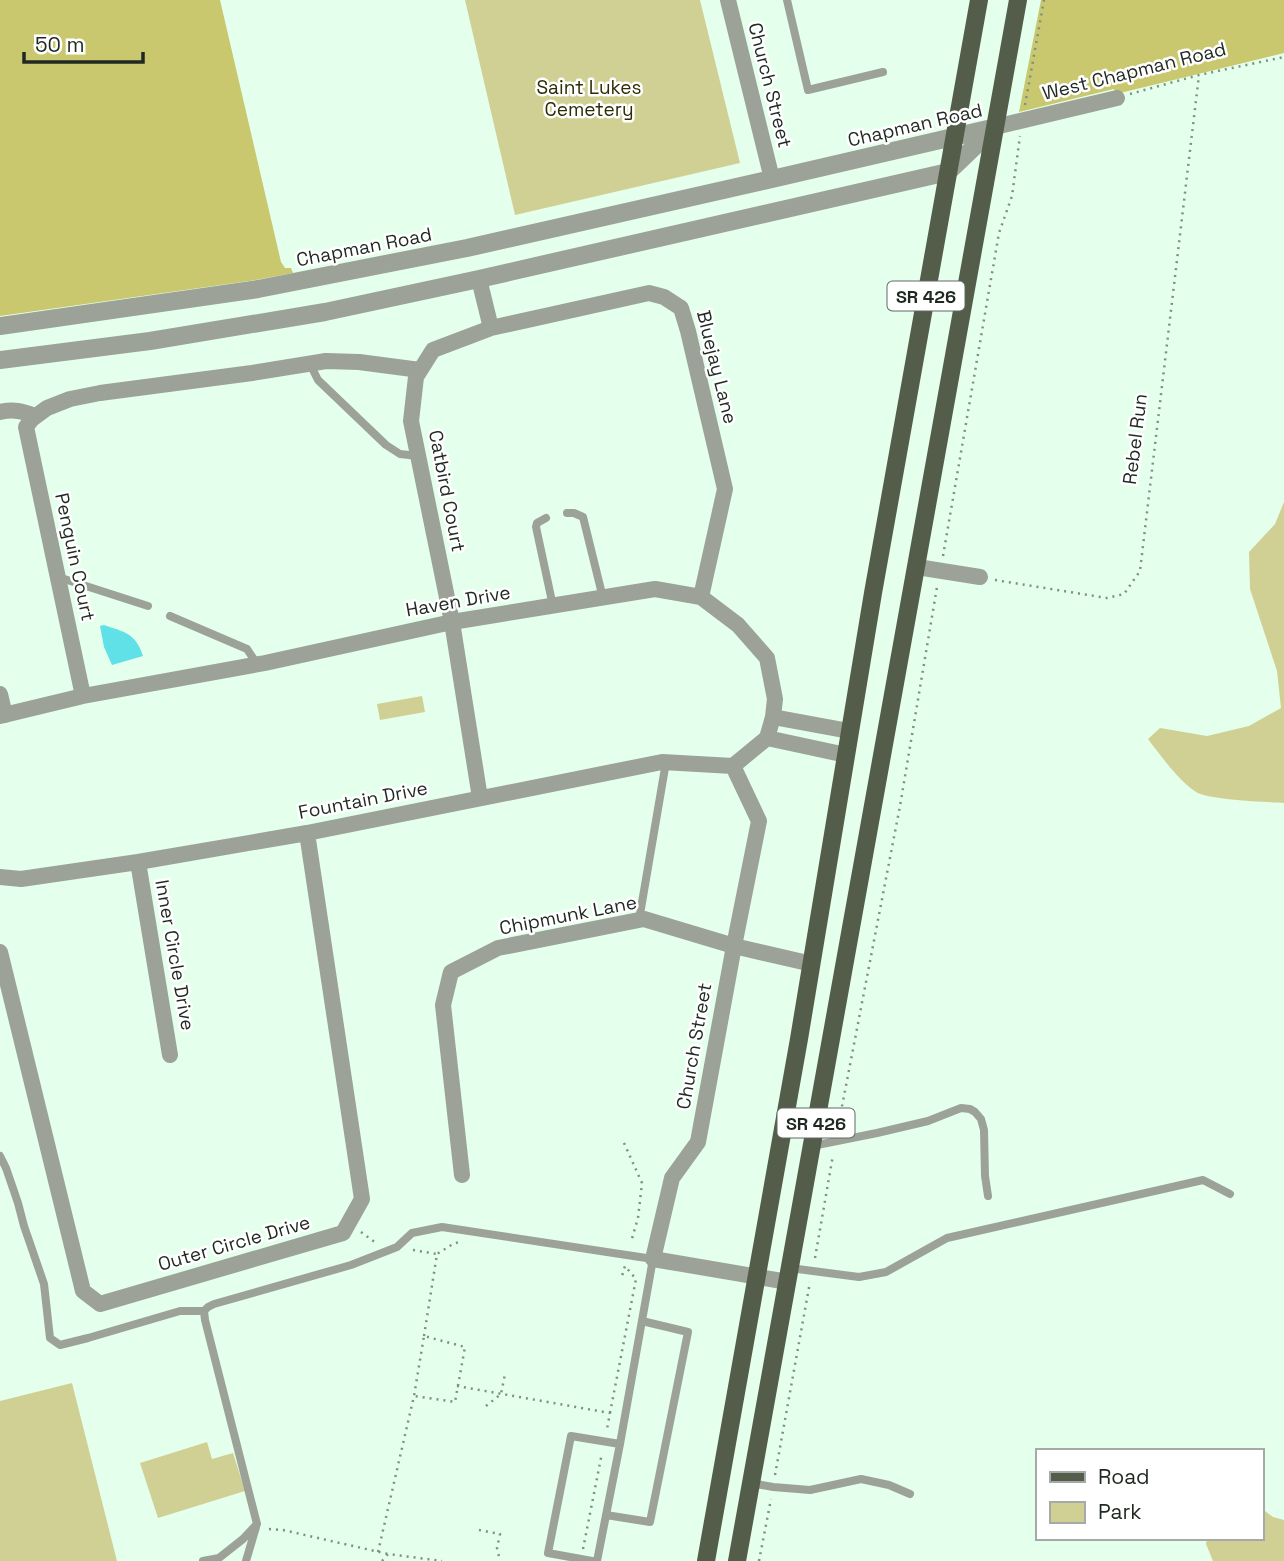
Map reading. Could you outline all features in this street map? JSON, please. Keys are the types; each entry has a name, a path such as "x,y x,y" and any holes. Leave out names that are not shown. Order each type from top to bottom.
{"main road":[{"name":"SR 426","path":"706,1561 812,964 849,731 979,0"},
{"name":"SR 426","path":"737,1561 1018,0"}],"street":[{"name":"Church Street","path":"731,1 772,179"},
{"name":"West Chapman Road","path":"995,127 1117,98"},
{"name":"Chapman Road","path":"0,326 258,289 467,248 995,127"},
{"name":"Chapman Road","path":"948,172 995,127"},
{"path":"0,360 150,341 325,312 948,172"},
{"path":"0,412 19,410 31,421 47,408 70,399 326,361 359,362 420,370 433,350 491,328 479,279"},
{"name":"Bluejay Lane","path":"491,328 649,293 664,297 681,308 725,489 702,597"},
{"name":"Catbird Court","path":"420,370 416,377 411,421 452,622 480,798"},
{"name":"Penguin Court","path":"31,421 57,576 83,696"},
{"path":"917,567 980,577"},
{"name":"Haven Drive","path":"2,715 83,696 257,664 452,622 655,589 702,597 738,625 767,657 775,699 773,716"},
{"path":"0,694 2,715"},
{"path":"733,766 767,738 773,716 849,731"},
{"path":"767,738 846,755"},
{"name":"Fountain Drive","path":"0,877 21,880 307,833 666,762 733,766"},
{"name":"Church Street","path":"653,1259 672,1178 698,1142 733,946 759,821 733,766"},
{"name":"Outer Circle Drive","path":"0,951 83,1291 100,1304 343,1233 362,1199 307,833"},
{"name":"Inner Circle Drive","path":"138,862 170,1055"},
{"name":"Chipmunk Lane","path":"462,1175 443,1005 451,972 498,948 644,919 733,946 812,964"},
{"path":"653,1259 757,1276 789,1275"}],"lane":[{"path":"787,0 808,90 883,72"},
{"path":"310,364 318,380 386,444 400,454 418,456"},
{"path":"567,513 583,517 603,598"},
{"path":"547,518 537,523 536,527 553,606"},
{"path":"57,576 148,606"},
{"path":"170,616 247,649 257,664"},
{"path":"639,920 666,762"},
{"path":"812,1146 928,1121 961,1108 970,1109 981,1119 984,1130 988,1196"},
{"path":"0,1156 44,1284 50,1338 60,1345 180,1311 204,1311 214,1304 351,1265 397,1247 412,1233 442,1227 653,1259 620,1444 594,1561 548,1553 571,1436 620,1444"},
{"path":"789,1275 812,1272 859,1277 886,1272 947,1238 1203,1180 1230,1194"},
{"path":"204,1311 257,1524 246,1561"},
{"path":"606,1515 650,1522 688,1332 642,1321"},
{"path":"751,1483 810,1490 861,1479 889,1485 910,1494"},
{"path":"203,1561 221,1560 257,1524"}],"path":[{"path":"1027,92 1044,0"},
{"name":"West Chapman Road","path":"1117,98 1199,75 1284,57"},
{"name":"Rebel Run","path":"980,577 1107,598 1124,594 1140,571 1199,75"},
{"path":"759,1561 823,1220 843,1096 900,806 999,233 1012,196 1020,135"},
{"path":"624,1143 642,1183 638,1218 628,1256"},
{"path":"378,1552 414,1396 438,1254 453,1244 463,1242"},
{"path":"610,1413 636,1279 625,1266 622,1276"},
{"path":"414,1396 455,1402 465,1346 424,1336"},
{"path":"486,1405 501,1394 505,1374"},
{"path":"264,1534 270,1528 388,1554 442,1561"},
{"path":"479,1530 500,1534 500,1561"},
{"path":"382,1561 388,1554"}],"green space":[{"name":"Saint Lukes Cemetery","path":"465,0 700,0 740,163 515,215"},
{"path":"1284,502 1284,803 1203,795 1183,781 1148,739 1160,728 1207,736 1249,726 1281,708 1277,671 1250,589 1249,552 1275,524"},
{"path":"422,696 425,712 380,720 377,704"},
{"path":"72,1383 117,1561 0,1561 0,1401"},
{"path":"207,1442 212,1459 233,1453 245,1491 158,1518 140,1463"},
{"path":"1263,1510 1273,1517 1284,1520 1284,1561 1213,1561 1207,1540 1263,1540"}],"shaded area":[{"path":"0,0 220,0 281,262 285,268 291,268 293,273 0,316"},
{"path":"1041,0 1284,0 1284,53 1116,94 1114,89 1019,112"}],"water":[{"path":"104,625 133,638 143,656 112,665 104,647 100,626"}]}
